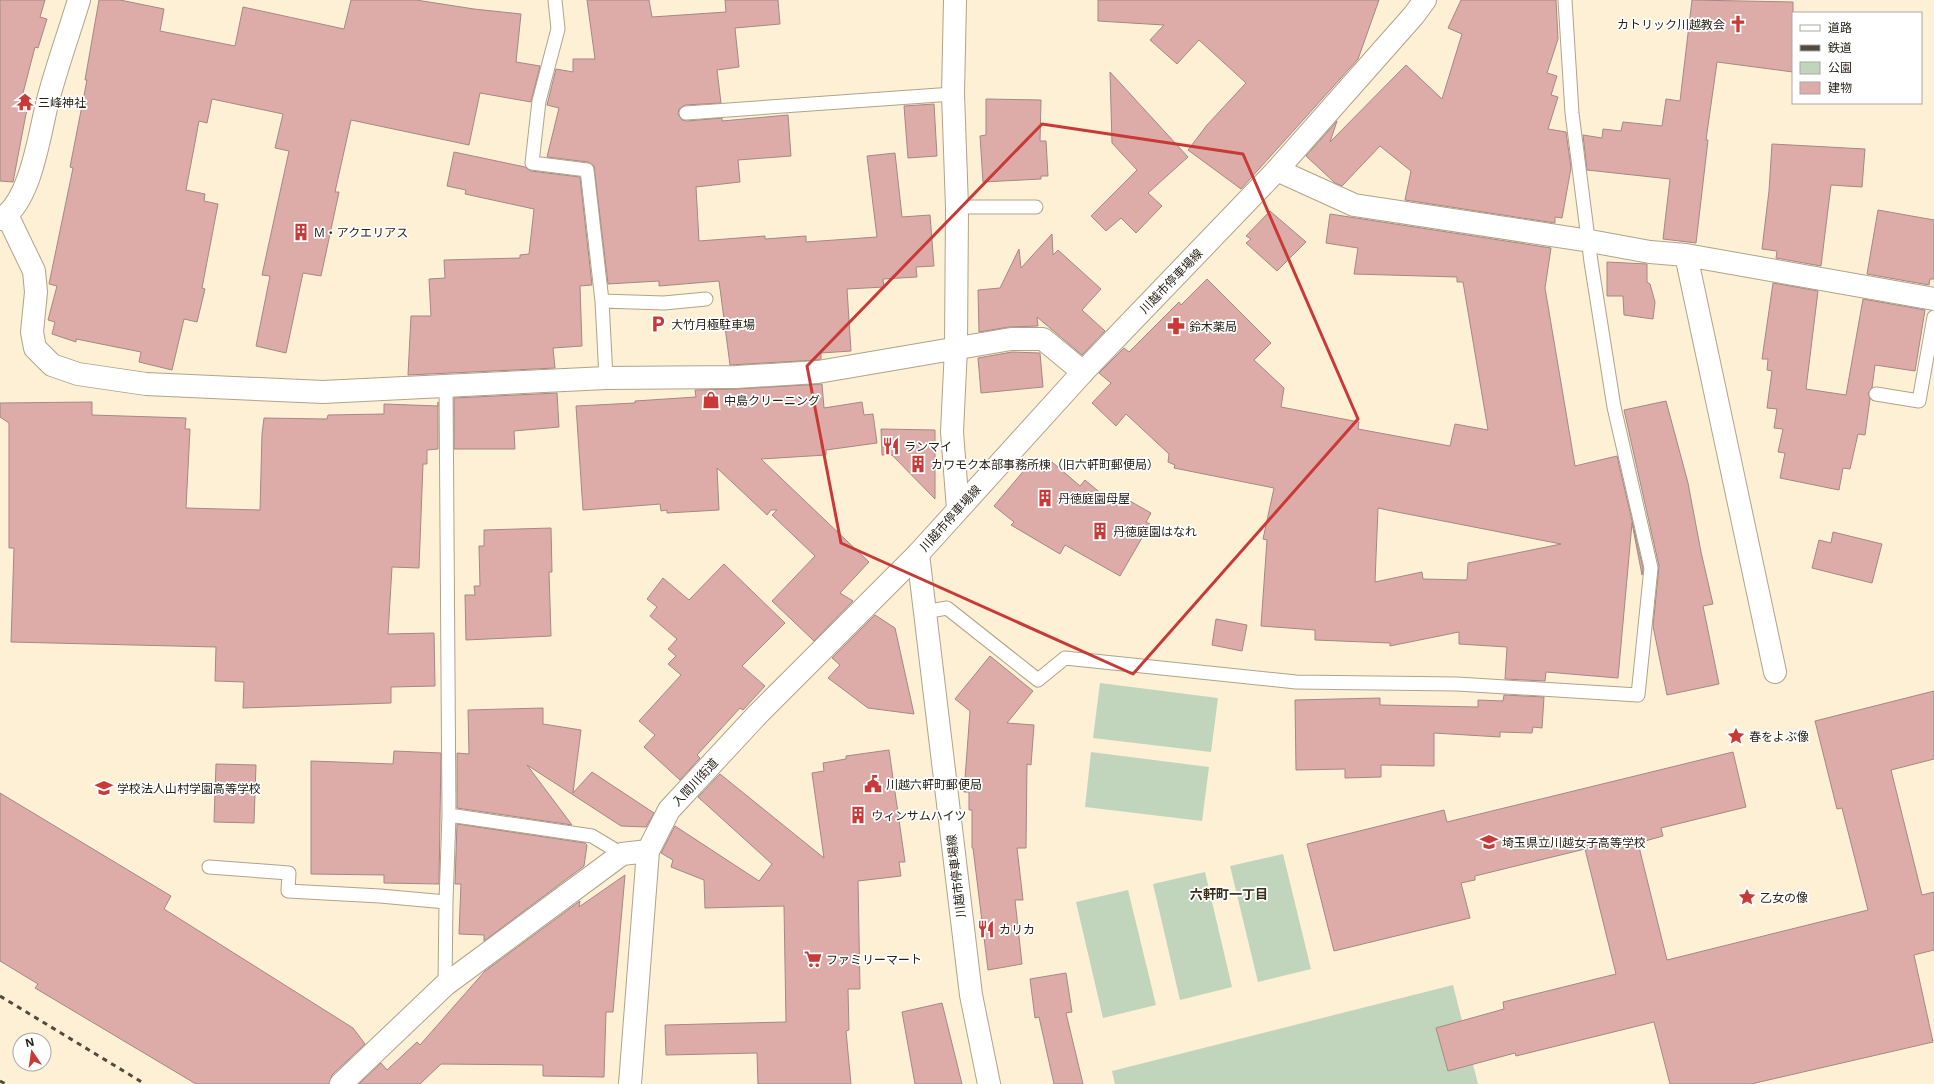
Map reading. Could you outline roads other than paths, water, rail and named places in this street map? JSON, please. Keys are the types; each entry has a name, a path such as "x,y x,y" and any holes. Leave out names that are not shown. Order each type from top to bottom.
{"street":[{"path":"79,0 48,99 33,166 14,207 4,217 34,271 36,292 32,332 35,348 52,364 78,374 146,384 323,392 606,378 736,377 818,372 1011,339 1043,339 1083,372"},
{"path":"955,0 953,94 957,207 956,348 952,432 958,509"},
{"name":"川越市停車場線","path":"988,1084 971,996 918,554 1083,372 1277,170 1425,0"},
{"path":"1277,170 1354,205 1590,241 1650,252 1686,255 1934,299"},
{"path":"1686,255 1775,672"},
{"name":"入間川街道","path":"630,1084 642,907 648,851 669,810 757,715 918,554"},
{"path":"341,1084 445,985 622,854 648,851"}],"lane":[{"path":"555,0 558,29 539,102 532,163 587,170 602,301 606,378"},
{"path":"924,612 947,608 1038,680 1065,658 1296,682 1457,684 1638,695 1651,568 1614,407 1572,113 1565,0"},
{"path":"686,113 953,94"},
{"path":"957,207 1036,207"},
{"path":"602,301 664,303 706,299"},
{"path":"1876,394 1919,401 1934,317"},
{"path":"445,985 449,815 446,387"},
{"path":"449,815 592,836 622,854"},
{"path":"209,867 289,873 288,891 380,896 446,902"}],"railway":[{"path":"0,996 145,1084"},
{"path":"0,1081 6,1084"}],"place":[{"name":"カトリック川越教会","path":"1738,24"},
{"name":"三峰神社","path":"25,102"},
{"name":"M・アクエリアス","path":"301,232"},
{"name":"大竹月極駐車場","path":"658,324"},
{"name":"鈴木薬局","path":"1176,326"},
{"name":"中島クリーニング","path":"711,400"},
{"name":"ランマイ","path":"891,446"},
{"name":"カワモク本部事務所棟（旧六軒町郵便局）","path":"918,464"},
{"name":"丹徳庭園母屋","path":"1045,498"},
{"name":"丹徳庭園はなれ","path":"1100,531"},
{"name":"春をよぶ像","path":"1736,736"},
{"name":"川越六軒町郵便局","path":"873,784"},
{"name":"学校法人山村学園高等学校","path":"104,788"},
{"name":"ウィンサムハイツ","path":"858,815"},
{"name":"埼玉県立川越女子高等学校","path":"1489,842"},
{"name":"乙女の像","path":"1747,897"},
{"name":"カリカ","path":"986,929"},
{"name":"ファミリーマート","path":"813,959"}],"district":[{"name":"六軒町一丁目","path":"1229,894"}]}
